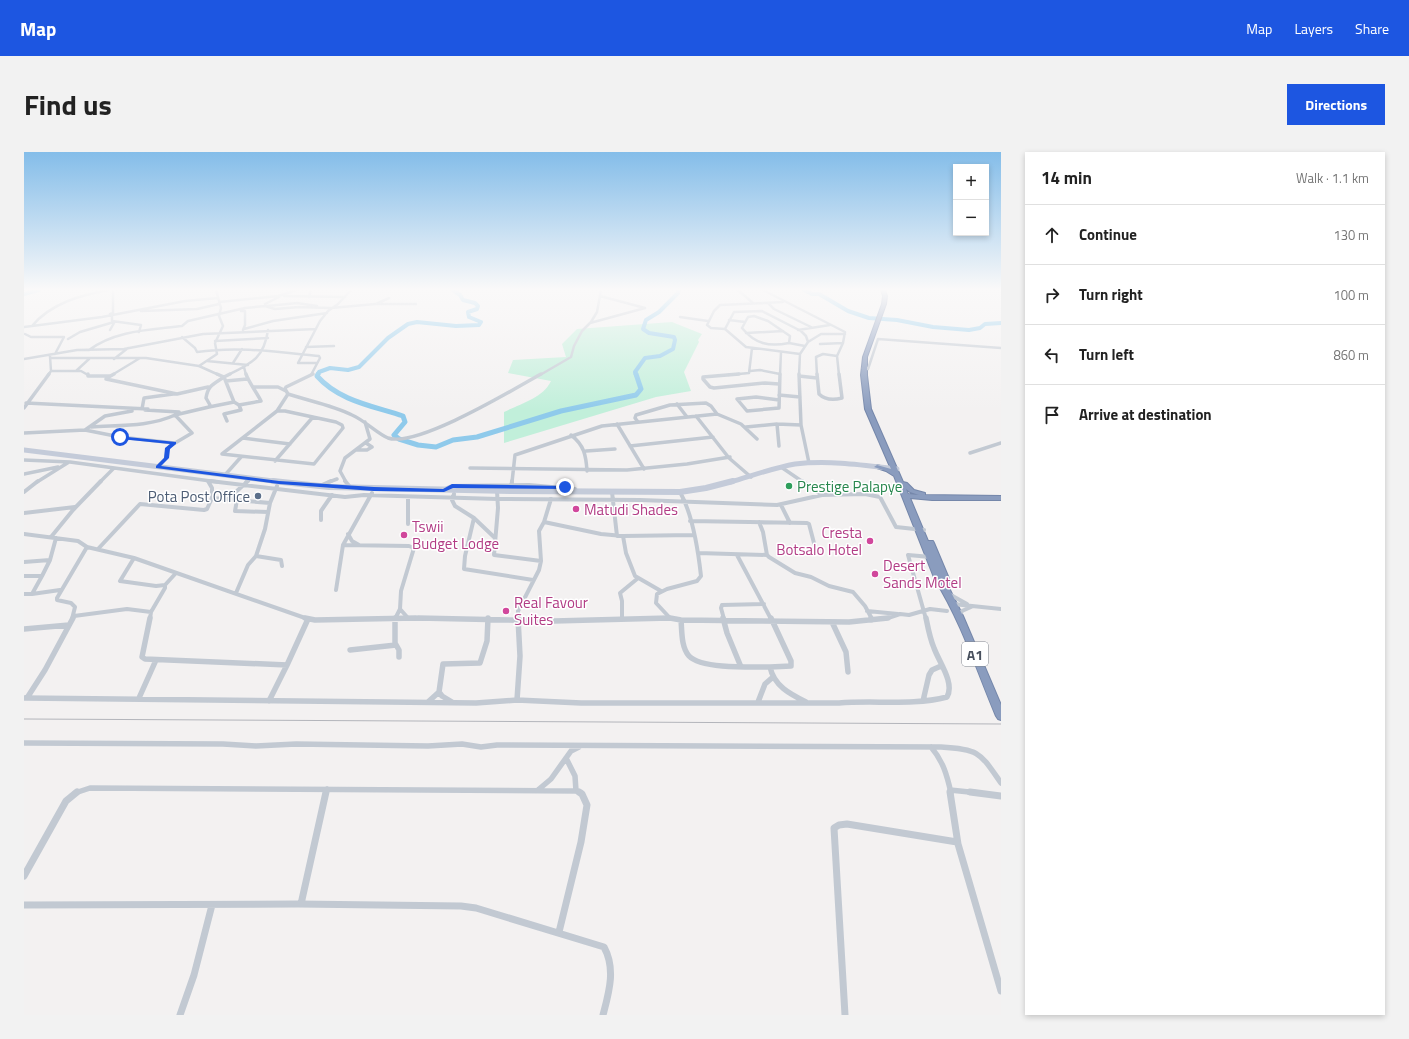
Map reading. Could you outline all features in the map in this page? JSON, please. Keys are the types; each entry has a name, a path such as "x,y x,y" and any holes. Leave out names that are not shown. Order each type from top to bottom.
{"highway":[{"name":"A1","path":"874,330 866,351 863,368 869,406 868,410 934,558 946,580 950,608 959,616 1001,716"},
{"path":"875,466 884,465 894,468"},
{"path":"875,466 889,471 894,468"},
{"name":"A1","path":"894,468 905,484 907,495 916,510 922,530"},
{"path":"905,484 912,491 924,495"},
{"path":"907,495 924,495 947,498"},
{"path":"907,495 932,498 1001,498"},
{"path":"916,510 916,504 919,501 932,498"}],"street":[{"path":"68,339 85,330"},
{"path":"90,350 99,342 125,334 151,330"},
{"path":"199,366 217,354 214,350 215,341 221,330"},
{"path":"50,356 55,354 90,350 128,348 182,337 241,330"},
{"path":"209,407 206,398 208,387 211,383 249,366 259,358 268,338 268,330"},
{"path":"315,330 298,363 317,363"},
{"path":"254,387 278,387 287,392 351,414 365,422 385,437 394,440 415,436 469,415 571,357 576,342 583,330"},
{"path":"726,330 743,346 800,354"},
{"path":"744,330 758,343 780,345 786,345 789,343 805,346"},
{"path":"798,330 806,336 808,342"},
{"path":"842,330 845,334"},
{"path":"746,333 783,331 790,336 789,343"},
{"path":"809,463 801,425 799,376 800,354 808,342 821,334 845,334"},
{"path":"837,356 817,355 819,396 827,398 842,398 837,356 845,334"},
{"path":"25,335 32,337 64,336 55,354"},
{"path":"182,337 195,348 197,352 242,349 319,356 320,358 313,374 286,387 287,392 283,399 282,405 277,411 222,454 311,465 317,462 343,428 342,425 336,422 285,411 277,411"},
{"path":"215,341 268,338"},
{"path":"863,368 868,369 878,339 1001,348"},
{"path":"820,344 843,343"},
{"path":"306,347 334,346"},
{"path":"114,359 128,348"},
{"path":"750,371 752,348"},
{"path":"234,363 242,349"},
{"path":"779,400 756,397 737,399 745,410 751,411 779,408 781,352"},
{"path":"24,408 26,403 51,371 50,356"},
{"path":"24,359 50,356 89,360 141,358 199,366 224,377 234,402 239,405 261,401 254,387 247,379 244,367"},
{"path":"141,358 106,379 177,394"},
{"path":"76,371 89,360"},
{"path":"206,361 234,363 249,366"},
{"path":"779,384 765,383 714,388 710,387 702,377 747,373 750,371 760,370 780,374"},
{"path":"51,371 76,371 88,374 88,376 110,376"},
{"path":"799,376 817,378"},
{"path":"226,381 247,379"},
{"path":"142,409 144,398 177,394 208,387"},
{"path":"779,395 800,397"},
{"path":"90,427 152,421 177,413 234,402"},
{"path":"26,403 148,409 177,413 192,433 168,448 166,458 158,467"},
{"path":"638,422 635,416 663,406 677,404 706,403 711,406 717,414"},
{"path":"677,404 687,417"},
{"path":"227,421 224,414 241,410 239,405"},
{"path":"84,430 109,414 148,409"},
{"path":"511,489 514,456 518,453 602,426 717,414 746,428 758,439"},
{"path":"696,416 730,457 745,473 751,477"},
{"path":"274,461 313,417"},
{"path":"334,487 343,461 366,443 370,438 365,422"},
{"path":"617,424 644,469"},
{"path":"746,428 776,424 801,425"},
{"path":"776,424 779,446"},
{"path":"24,433 84,430 120,437 174,443"},
{"path":"571,435 581,443 586,451 587,471"},
{"path":"630,446 713,437"},
{"path":"244,438 290,444"},
{"path":"356,450 367,450 372,448 366,443"},
{"path":"970,453 1001,443"},
{"path":"586,451 615,449"},
{"path":"24,455 27,450 225,475 345,497 373,492 444,490 454,493 498,499 686,501 781,505 822,495 865,494 877,496 883,501 894,526 922,530"},
{"path":"225,475 242,457"},
{"path":"470,468 614,471 687,464 730,457"},
{"path":"24,460 70,462 244,484 351,488 408,497 511,489"},
{"path":"24,492 59,467 70,462"},
{"path":"444,490 452,486 590,492 680,492 712,488 781,467 809,463 836,462 875,466"},
{"path":"24,474 59,467"},
{"path":"781,467 822,495"},
{"path":"32,594 50,560 54,538 75,507 82,502 114,468"},
{"path":"339,472 351,488"},
{"path":"228,499 250,479"},
{"path":"318,486 337,479"},
{"path":"98,549 140,504 204,510 207,509 212,498 212,488 208,480"},
{"path":"236,593 248,565 256,556 265,529 270,503 278,485"},
{"path":"497,491 496,538 493,553 497,556 541,561"},
{"path":"336,590 342,545 373,492"},
{"path":"612,492 620,536 632,571 637,579 661,591"},
{"path":"670,618 656,603 657,594 661,591 688,585 697,581 702,576 686,501 680,492"},
{"path":"454,493 452,500 455,506 474,518 496,538"},
{"path":"321,520 321,511 332,495"},
{"path":"408,497 408,524"},
{"path":"212,498 270,503"},
{"path":"517,700 520,656 518,619 520,605 541,561 539,531 544,522 551,499"},
{"path":"237,500 235,511 268,512"},
{"path":"781,505 790,523"},
{"path":"24,513 75,507"},
{"path":"474,518 473,527 467,543 464,569 533,580"},
{"path":"690,521 808,524 814,543"},
{"path":"544,522 620,536 694,535"},
{"path":"759,522 763,532 767,554"},
{"path":"24,534 78,541 87,547 134,558 308,619 488,618 554,621 670,618 681,620 832,622 872,620 888,618 900,614"},
{"path":"348,534 348,537 352,541 361,546"},
{"path":"342,545 409,546 414,548 401,591 400,609 394,619 396,645 399,650 399,657"},
{"path":"26,698 48,664 74,616 75,607 73,605 57,600 60,590 87,547"},
{"path":"698,553 736,555 748,553 767,554 795,573 811,577 829,586 853,592 857,595 872,620"},
{"path":"681,620 684,645 690,657 701,662 741,667 791,666 791,661 764,604 736,555"},
{"path":"26,698 116,700 139,698 476,703 517,700 581,703 807,703 923,701 939,699 947,696 950,692 949,684 933,647 908,555 934,558"},
{"path":"256,556 281,560 282,566"},
{"path":"134,558 120,581 156,586 165,584 176,573"},
{"path":"24,562 50,560"},
{"path":"24,576 42,576"},
{"path":"622,619 622,601 620,593 637,579"},
{"path":"165,584 165,588 152,612 142,657 145,659 156,660 286,665"},
{"path":"24,594 60,590"},
{"path":"948,593 964,603 1001,610"},
{"path":"741,667 727,633 721,608 722,605 764,604"},
{"path":"867,611 909,615 930,609 974,606"},
{"path":"959,616 962,611 974,606"},
{"path":"74,616 127,609 152,612"},
{"path":"400,609 408,618"},
{"path":"428,702 439,692 443,664 480,663 488,636 488,618"},
{"path":"269,701 308,619"},
{"path":"832,622 844,644 849,659 848,672"},
{"path":"24,629 69,625"},
{"path":"350,650 396,645"},
{"path":"139,698 156,660"},
{"path":"923,701 929,676 932,670 941,666"},
{"path":"770,667 773,677 787,692 807,703"},
{"path":"758,702 765,684 773,677"},
{"path":"439,692 442,696 452,702"},
{"path":"24,743 222,744 256,746 296,744 428,746 462,744 481,747 497,745 931,747 969,749 976,752 986,761 1001,783"},
{"path":"538,790 552,779 571,751 580,746"},
{"path":"931,747 942,760 950,790 958,842 1001,991"},
{"path":"566,758 575,776 576,791"},
{"path":"24,876 66,801 82,789 576,791 582,794 587,805 581,842 559,932"},
{"path":"301,904 327,789"},
{"path":"950,790 1001,796"},
{"path":"845,1015 834,828 839,825 847,824 958,842"},
{"path":"24,904 301,904 461,906 476,908 559,932 604,947 611,962 611,974 603,1015"},
{"path":"180,1015 194,975 212,905"}],"green space":[{"path":"576,330 693,330 702,334 684,372 691,391 656,397 504,443 504,412 537,396 543,392 551,381 508,373 513,360 566,357 562,344"}],"waterway":[{"path":"318,375 319,372 330,368 348,370 359,367 388,338 399,330"},
{"path":"636,375 635,372 645,358 660,356 673,349 675,340 674,337 649,333 645,330"},
{"path":"318,374 317,376 326,384 346,397 368,406 403,416 405,422 394,435 399,439 418,445 436,447 453,440 477,437 561,411 636,395 641,389 636,374"}],"railway":[{"path":"24,719 1001,724"}],"place":[{"name":"Prestige Palapye","path":"789,486"},
{"name":"Pota Post Office","path":"258,496"},
{"name":"Matudi Shades","path":"576,509"},
{"name":"Tswii Budget Lodge","path":"404,535"},
{"name":"Cresta Botsalo Hotel","path":"870,541"},
{"name":"Desert Sands Motel","path":"875,574"},
{"name":"Real Favour Suites","path":"506,611"}],"route":[{"path":"120,437 174,443 168,448 166,458 158,467 279,482 329,487 374,489 444,490 452,486 565,487"}]}
